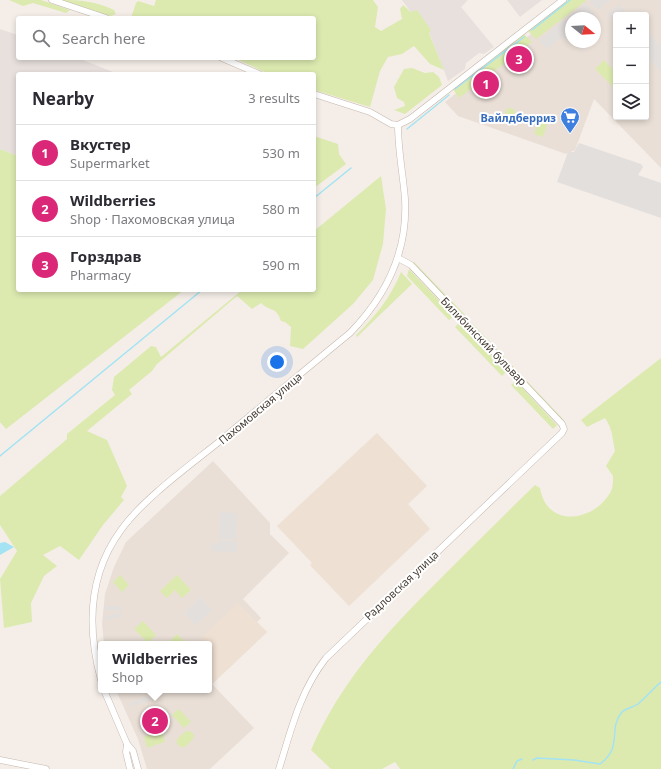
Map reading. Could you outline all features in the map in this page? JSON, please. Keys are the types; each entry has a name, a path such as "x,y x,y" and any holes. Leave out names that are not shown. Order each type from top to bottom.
{"street":[{"path":"52,0 100,16"},
{"path":"316,95 370,112 391,124 398,125 410,119 563,0"},
{"path":"227,60 254,72"},
{"name":"Пахомовская улица","path":"98,667 91,628 93,603 98,579 105,559 121,530 141,508 184,471 350,333 362,321 381,296 398,258 405,228 398,125"},
{"name":"Билибинский бульвар","path":"398,258 412,265 562,424 564,429"},
{"name":"Радловская улица","path":"279,769 302,698 316,670 326,658 562,433 564,429"},
{"path":"105,693 127,744 132,750 138,769"},
{"path":"127,744 126,752 130,769"},
{"path":"0,760 46,769"}],"shaded area":[{"path":"402,0 468,0 461,7 494,47 484,54 479,53 466,63 465,69 448,81 429,32 431,30 411,12"},
{"path":"507,0 542,0 520,17"},
{"path":"574,0 661,0 661,168 614,120 649,120 649,12 613,12 613,119 594,99 575,150 566,154 458,116 445,102"},
{"path":"610,0 597,10 590,1"},
{"path":"586,3 593,12 575,12"},
{"path":"619,4 626,12 613,12 613,20 608,14"},
{"path":"565,20 565,38 563,40 561,38 547,49 539,40"},
{"path":"0,29 16,34 16,60 83,60 113,72 16,72 16,155 0,149"},
{"path":"649,33 661,46 661,72 649,59"},
{"path":"579,143 641,164 643,167 638,175 661,183 661,218 557,182 568,152 574,152"},
{"path":"377,433 427,486 408,504 430,529 349,606 310,565 312,563 277,526"},
{"path":"213,461 270,523 270,534 289,553 243,599 261,618 257,622 267,632 212,684 212,641 104,641 102,623 105,594 114,567 126,542"},
{"path":"220,512 237,513 236,539 219,539"},
{"path":"220,540 237,541 237,552 211,551 211,543 220,543"},
{"path":"200,597 212,610 196,625 184,613"},
{"path":"238,603 267,632 212,684 212,641 198,641"},
{"path":"104,606 121,606 121,611 104,610"},
{"path":"121,612 122,616 105,621 104,617"},
{"path":"212,684 254,728 210,769 147,769 138,739 117,693 212,693"},
{"path":"150,696 151,700 130,707 129,703"}],"green space":[{"path":"9,0 41,0 70,10 66,13 33,3 23,6"},
{"path":"61,0 94,3 114,10 116,14 110,16"},
{"path":"156,0 373,0 378,7 375,27 381,31 402,19 400,9 403,5 411,12 417,10 431,30 429,33 444,70 430,64 414,46 402,54 388,57 380,71 370,107 316,91 316,72 265,72 238,60 316,60 316,16 132,16 138,1 154,6"},
{"path":"568,0 587,0 571,12 565,12 565,17 536,39 528,31"},
{"path":"524,34 532,42 459,98 453,89"},
{"path":"604,60 613,70 613,87 595,69"},
{"path":"412,68 425,73 433,72 439,77 442,85 405,114 394,110 405,106 404,102 397,98 394,87 404,69"},
{"path":"508,108 512,108 514,109 514,117 508,118 505,115 505,111"},
{"path":"539,119 548,122 543,137 534,134"},
{"path":"316,137 338,144 339,154 346,164 316,186"},
{"path":"0,149 16,155 16,292 181,292 6,429 0,422"},
{"path":"381,176 386,209 383,244 373,280 353,304 303,349 290,346 291,327 285,322 281,321 275,311 267,308 261,303 252,309 237,296 157,364 152,371 129,390 132,394 87,431 107,440 127,486 121,497 124,500 103,525 79,560 60,546 43,555 57,566 44,576 31,603 32,622 4,628 0,579 17,551 0,525 0,496 67,439 67,434 115,395 112,390 114,377 151,346 156,347 161,357 240,292 316,292 316,229"},
{"path":"414,262 469,319 466,319 412,263"},
{"path":"409,269 454,316 449,320 407,276"},
{"path":"401,272 412,284 357,337 356,335 376,314 387,298"},
{"path":"460,322 507,371 502,376 455,327"},
{"path":"472,323 563,419 562,420 472,326"},
{"path":"661,358 661,769 400,769 395,762 382,769 331,769 311,750 324,724 353,677 386,635 535,485 540,488 544,501 552,510 562,515 572,516 584,514 595,509 604,501 611,491 613,484 613,476 606,466 615,451 611,430 605,418 587,427 581,420"},
{"path":"516,381 557,425 553,429 511,385"},
{"path":"120,575 129,585 122,592 113,582"},
{"path":"177,575 191,590 182,598 175,590 167,598 160,591"},
{"path":"143,621 156,635 150,641 146,641 134,629"},
{"path":"177,634 184,641 170,641"},
{"path":"179,709 191,722 184,728 172,715"},
{"path":"162,731 165,742 155,745 152,734"},
{"path":"186,731 190,731 194,735 193,739 185,747 181,747 177,744 177,739"},
{"path":"151,734 155,745 147,748 144,737"}],"water":[{"path":"5,542 14,547 0,555 0,543"}],"waterway":[{"path":"532,30 570,0"},
{"path":"455,89 524,37"},
{"path":"407,129 449,95"},
{"path":"316,196 351,168"},
{"path":"0,456 200,292"},
{"path":"533,760 537,758 574,760 600,764 607,757 614,744 616,725 622,712 638,704 661,682"},
{"path":"513,769 517,761 522,759"}],"place":[{"name":"Горздрав","path":"519,59"},
{"name":"Вкустер","path":"486,84"},
{"name":"Вайлдберриз","path":"570,134"},
{"name":"Wildberries","path":"155,721"}]}
